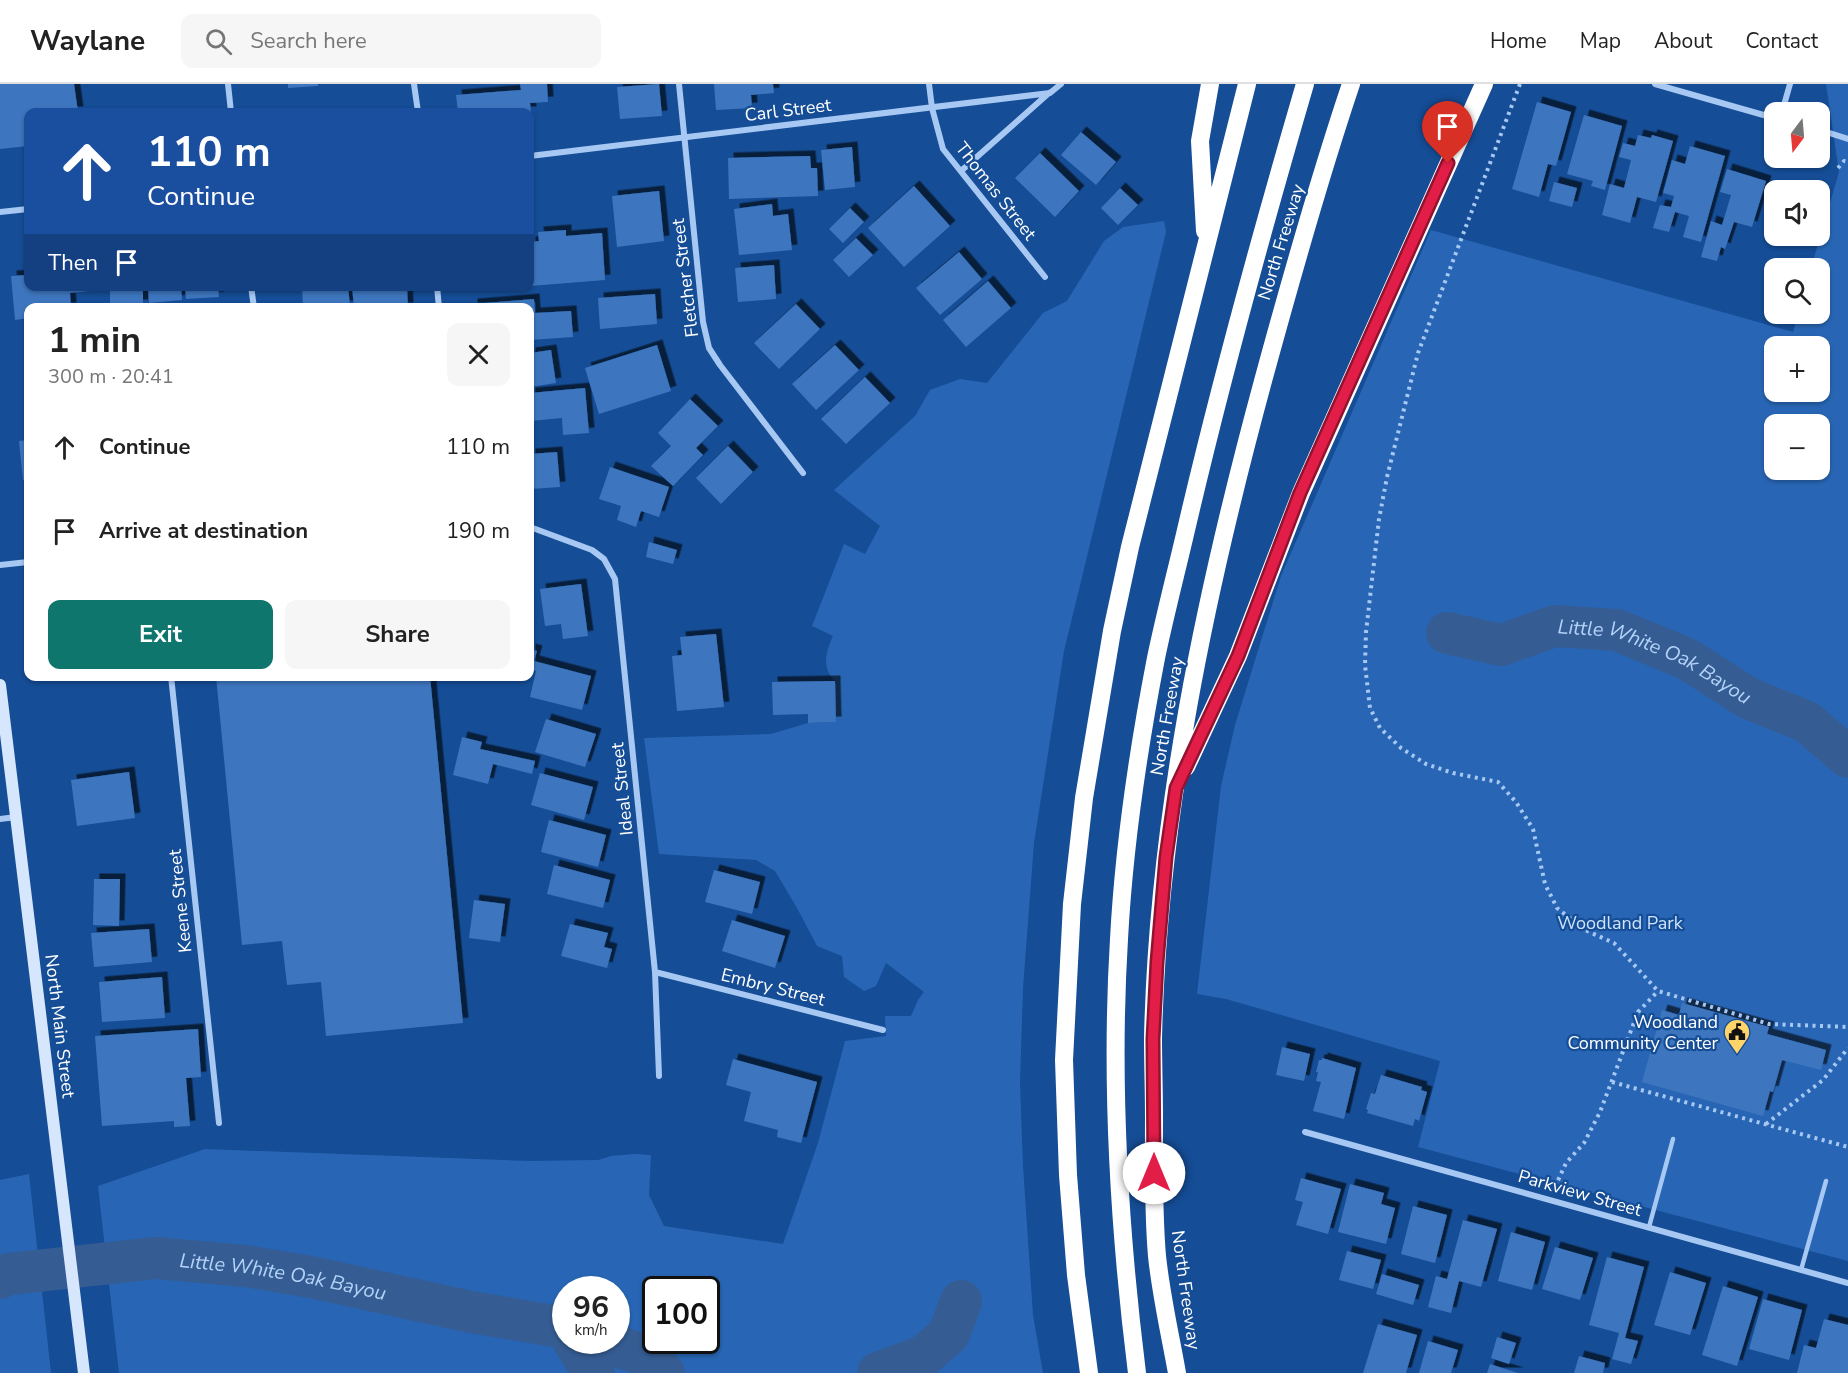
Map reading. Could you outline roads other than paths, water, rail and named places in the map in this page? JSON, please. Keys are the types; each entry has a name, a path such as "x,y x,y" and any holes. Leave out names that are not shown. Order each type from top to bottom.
{"highway":[{"path":"1206,248 1200,141 1210,84"},
{"path":"1089,1373 1076,1275 1064,1060 1072,904 1084,798 1112,631 1130,547 1247,84"},
{"path":"1271,199 1305,84"},
{"path":"1271,199 1311,84"},
{"name":"North Freeway","path":"1177,1373 1157,1257 1153,1050 1157,962 1166,857 1206,614 1235,484 1287,293 1351,84"},
{"path":"1176,788 1238,656 1300,493 1484,84"},
{"name":"North Freeway","path":"1137,1373 1124,1273 1115,1139 1119,939 1133,794 1156,659 1197,482 1271,199"}],"main road":[{"name":"North Main Street","path":"0,685 84,1370"}],"street":[{"path":"228,84 231,108"},
{"path":"414,84 417,108"},
{"name":"Fletcher Street","path":"679,84 703,322 709,348 803,473"},
{"name":"Thomas Street","path":"929,84 932,108 943,149 1045,277"},
{"path":"961,171 1061,84"},
{"path":"1655,84 1764,114"},
{"path":"1785,102 1790,84"},
{"name":"Carl Street","path":"534,156 1050,93"},
{"path":"1830,133 1848,139"},
{"path":"0,212 24,209"},
{"name":"Ideal Street","path":"534,528 592,550 604,559 615,579 655,972 659,1076"},
{"path":"0,565 24,562"},
{"name":"Keene Street","path":"172,681 219,1123"},
{"path":"0,819 16,817"},
{"name":"Embry Street","path":"655,972 883,1030"},
{"name":"Parkview Street","path":"1305,1132 1848,1283"}],"lane":[{"path":"1649,1227 1673,1138"},
{"path":"1801,1270 1826,1181"}],"waterway":[{"name":"Little White Oak Bayou","path":"1447,633 1501,645 1555,626 1617,630 1687,659 1748,698 1807,722 1848,757"},
{"name":"Little White Oak Bayou","path":"0,1278 9,1274 156,1258 245,1266 311,1277 471,1312 552,1326"},
{"name":"Little White Oak Bayou","path":"878,1373 924,1356 949,1334 961,1301"},
{"name":"Little White Oak Bayou","path":"630,1350 644,1355 664,1373"},
{"name":"Little White Oak Bayou","path":"582,1354 594,1373"}],"place":[{"name":"Woodland Community Center","path":"1737,1055"}],"park label":[{"name":"Woodland Park","path":"1620,923"}]}
